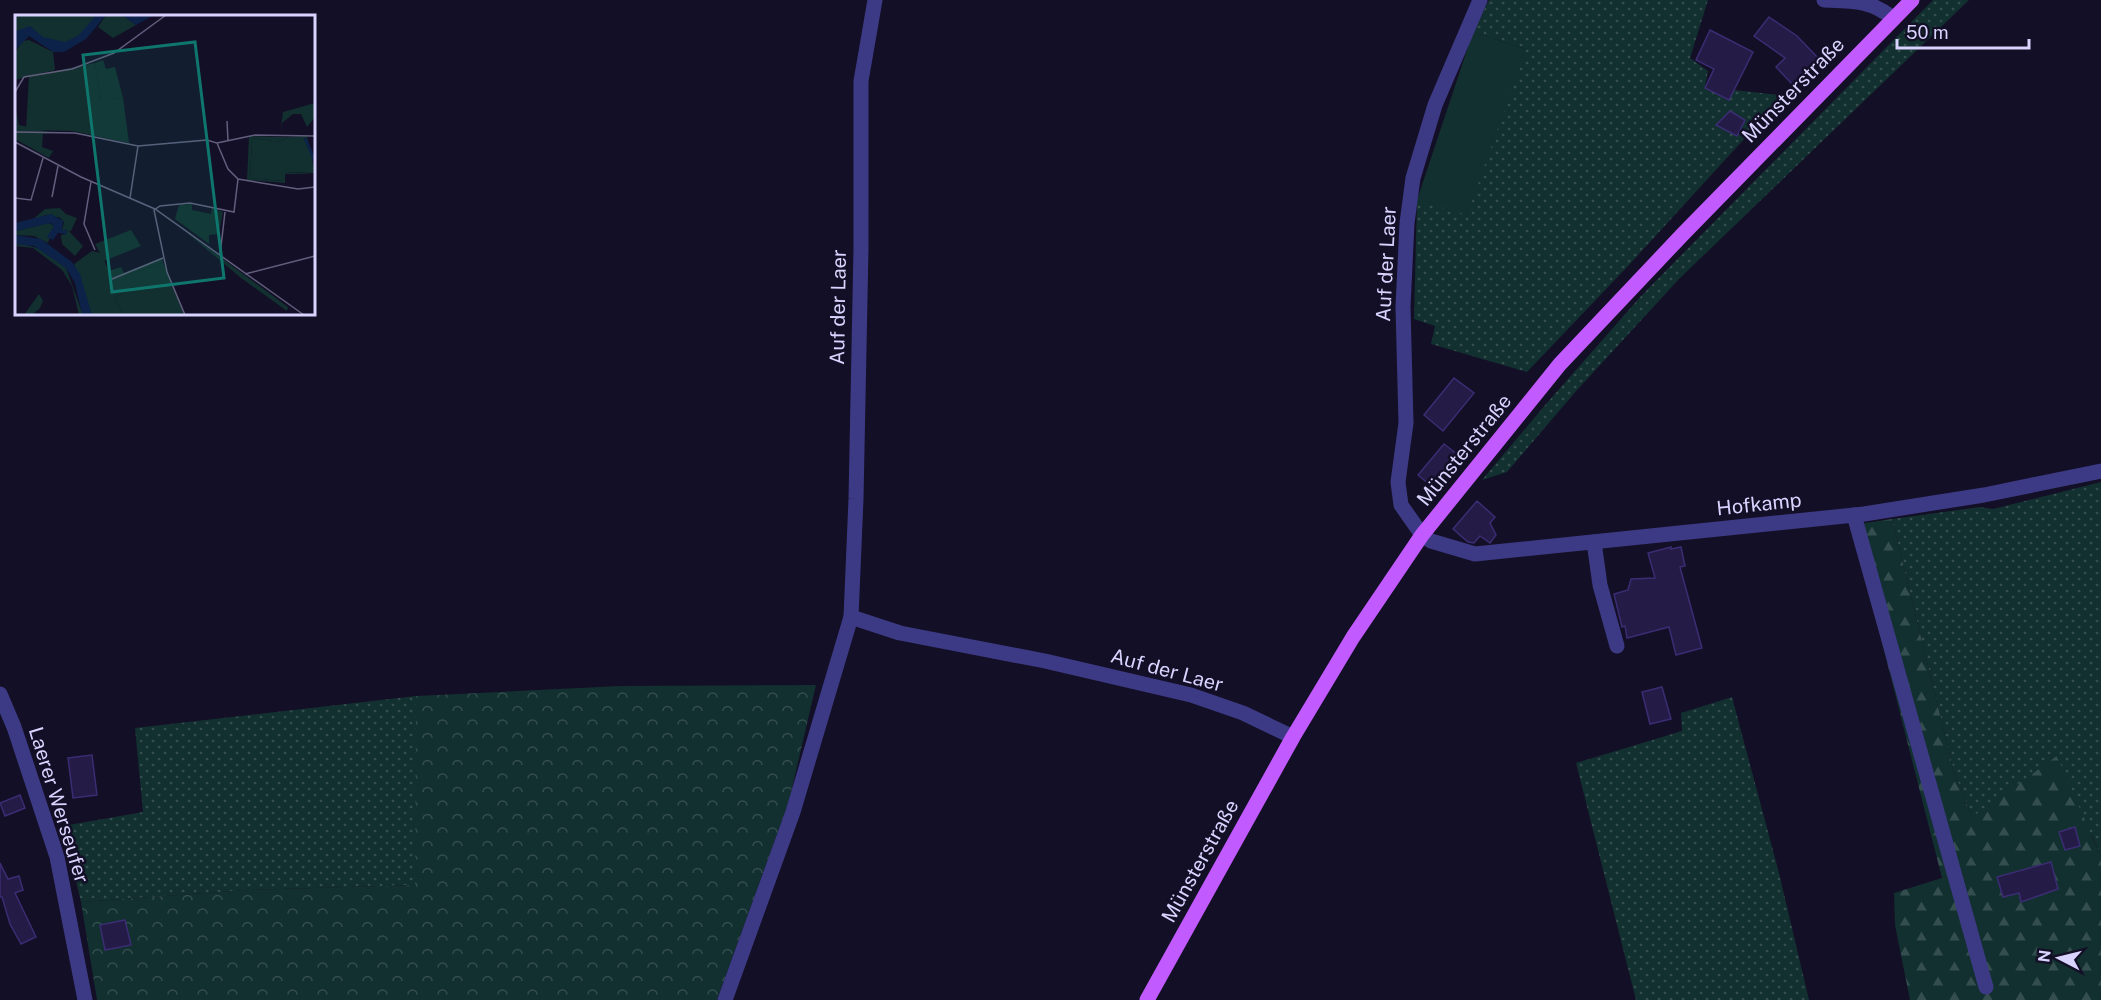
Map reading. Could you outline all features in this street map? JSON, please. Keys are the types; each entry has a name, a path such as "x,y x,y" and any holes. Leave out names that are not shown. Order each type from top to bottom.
{"main road":[{"name":"Münsterstraße","path":"1147,1000 1293,737 1353,638 1422,535 1560,364 1683,234 1912,0"}],"street":[{"name":"Auf der Laer","path":"725,1000 792,812 851,617 856,499 861,81 875,0"},
{"name":"Auf der Laer","path":"1422,535 1401,505 1398,482 1406,423 1403,307 1407,223 1413,178 1435,105 1480,0"},
{"path":"1824,0 1871,2 1893,18"},
{"name":"Hofkamp","path":"1422,535 1431,541 1475,554 1854,515 1984,495 2101,471"},
{"path":"1854,515 1986,987"},
{"path":"1594,542 1600,585 1617,646"},
{"name":"Auf der Laer","path":"851,617 900,633 1045,661 1191,695 1243,713 1293,737"},
{"name":"Laerer Werseufer","path":"0,694 14,727 57,858 85,1000"}],"green space":[{"path":"1489,0 1708,0 1690,58 1708,71 1705,87 1727,100 1734,90 1779,95 1784,100 1756,126 1527,372 1431,344 1435,326 1414,319 1417,200 1526,49 1473,32"},
{"path":"1933,0 1969,0 1679,279 1577,390 1507,472 1482,480 1642,295"},
{"path":"1473,32 1526,49 1467,215 1417,200"},
{"path":"2101,482 2101,857 2092,835 1972,817 1954,772 1892,519 1980,507 1993,509"},
{"path":"1892,519 1954,772 1972,817 2057,756 2101,857 2101,1000 1910,1000 1895,925 1894,893 1942,878 1852,525"},
{"path":"816,685 789,801 717,1000 97,1000 81,902 248,890 415,885 416,696 620,686"},
{"path":"416,696 416,885 248,890 81,902 63,826 143,812 135,728"},
{"path":"1732,697 1779,873 1809,1000 1636,1000 1576,763 1682,731 1681,713"}],"building":[{"path":"1769,17 1797,36 1819,59 1792,84 1776,67 1785,58 1754,36"},
{"path":"1710,30 1753,52 1729,100 1705,88 1714,69 1696,60"},
{"path":"1730,111 1745,120 1737,136 1716,125"},
{"path":"1454,378 1474,393 1443,431 1424,415"},
{"path":"1444,444 1457,454 1430,485 1418,475"},
{"path":"1477,501 1495,517 1490,523 1496,535 1490,543 1480,536 1474,543 1468,542 1453,529"},
{"path":"1671,547 1671,549 1681,547 1685,566 1680,567 1702,648 1676,655 1669,627 1627,638 1614,594 1628,590 1631,579 1655,578 1648,553"},
{"path":"1662,687 1671,719 1650,724 1642,692"},
{"path":"92,755 97,795 73,798 68,758"},
{"path":"20,795 25,808 5,816 0,803"},
{"path":"2075,827 2080,846 2065,850 2059,832"},
{"path":"2051,862 2058,889 2021,902 2019,893 2003,897 1997,877"},
{"path":"0,863 8,879 19,876 23,890 15,893 36,937 21,944 10,924 2,897 0,897"},
{"path":"125,920 131,945 105,950 100,925"}]}
